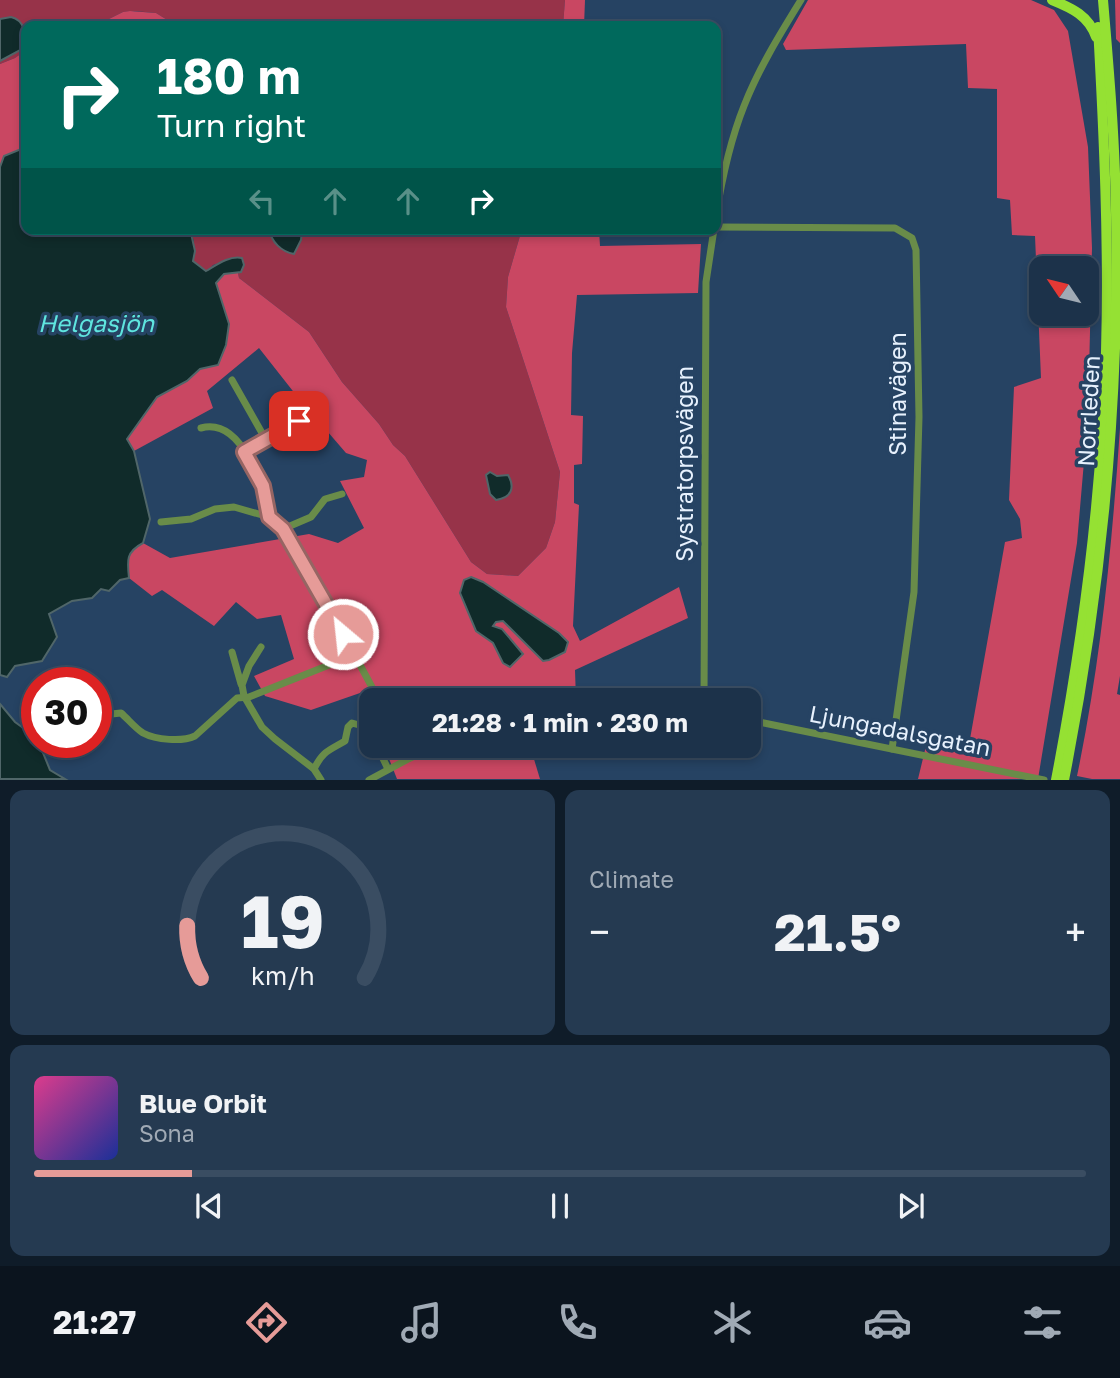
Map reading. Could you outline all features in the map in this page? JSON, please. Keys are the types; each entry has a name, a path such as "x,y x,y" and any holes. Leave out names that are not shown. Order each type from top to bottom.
{"highway":[{"path":"1052,0 1078,12 1090,23 1099,46"},
{"name":"Norrleden","path":"1056,779 1087,594 1103,424 1107,341 1107,211 1097,0"},
{"name":"Norrleden","path":"1064,779 1091,618 1105,496 1116,302 1116,211 1103,0"},
{"path":"1116,211 1120,189"}],"street":[{"path":"721,187 744,106 767,57 801,0"},
{"name":"Stinavägen","path":"721,228 895,228 912,238 916,250 919,417 914,592 892,749"},
{"name":"Systratorpsvägen","path":"704,688 706,282 714,235"},
{"path":"232,380 266,440"},
{"path":"244,452 299,421"},
{"path":"201,428 210,426 225,429 230,433 263,486 269,517"},
{"path":"283,529 310,517 325,499 342,494"},
{"path":"161,523 191,519 215,509 234,507 269,517 283,529 309,571 372,688"},
{"path":"242,685 249,666 261,647"},
{"path":"232,652 244,696 262,727 314,769 321,779"},
{"path":"112,714 121,713 142,732 173,740 187,739 195,736 237,698 249,697 354,655"},
{"name":"Ljungadalsgatan","path":"761,722 1044,779"},
{"path":"314,769 320,756 345,741 348,727 352,723 359,725"},
{"path":"383,758 388,769"},
{"path":"369,779 410,758"}],"shaded area":[{"path":"0,0 565,0 563,21 169,21 156,13 134,11 123,12 101,21 21,21 21,54 0,64"},
{"path":"565,0 585,0 584,21 563,21"},
{"path":"808,0 1031,0 1054,10 1068,31 1088,147 1092,256 1036,256 1035,236 1012,235 1010,200 997,198 997,89 968,88 966,44 786,50 783,44"},
{"path":"1115,0 1120,0 1120,43 1116,39"},
{"path":"123,12 156,13 169,21 101,21"},
{"path":"21,54 21,149 5,156 0,167 0,64"},
{"path":"192,235 520,235 508,277 506,307 560,472 555,522 546,548 518,576 487,574 471,562 405,456 342,382 309,332 239,278 238,273 244,265 237,257 213,265 207,272 194,263"},
{"path":"520,235 599,235 600,246 701,244 698,293 577,295 572,353 571,415 583,416 582,464 574,465 574,503 579,505 573,626 580,641 679,587 688,618 575,670 576,688 359,688 359,693 311,710 265,696 254,676 294,659 281,615 257,619 236,602 214,626 162,590 152,596 129,578 129,557 133,550 143,543 170,558 309,534 338,543 364,528 340,481 364,477 367,460 346,453 259,348 207,391 213,408 134,451 127,439 157,397 187,381 200,369 218,365 226,345 229,324 216,283 220,277 231,272 238,273 239,278 309,332 342,382 405,456 471,562 487,574 518,576 546,548 555,522 560,472 506,307 508,277"},
{"path":"1039,326 1090,326 1088,415 1077,543 1038,779 918,779 926,746 970,739 1005,542 1022,538 1020,519 1009,500 1014,387 1041,378"},
{"path":"1120,428 1120,676 1117,694 1120,695 1120,779 1092,779 1077,776 1093,690 1104,603"},
{"path":"389,758 534,758 540,779 397,779"}],"water":[{"path":"11,17 21,24 21,50 0,61 0,19"},
{"name":"Helgasjön","path":"21,149 21,235 191,235 195,251 193,261 206,271 237,257 242,258 244,265 241,272 224,274 216,283 229,324 226,345 218,365 200,369 187,381 157,397 127,439 134,451 150,519 143,543 133,550 129,557 129,578 120,580 109,591 101,589 92,598 72,601 49,614 57,637 42,661 15,666 7,677 0,675 0,167 4,156"},
{"path":"271,235 302,235 294,254 278,246"},
{"path":"490,472 497,476 508,475 511,491 506,497 496,500 490,494 486,475"},
{"path":"471,577 483,582 559,633 568,642 565,652 543,661 503,621 496,622 493,626 502,629 523,654 510,667 503,663 493,643 476,631 460,593 464,580"},
{"path":"0,704 21,726 21,758 45,758 50,770 65,779 0,779"}],"route":[{"path":"299,421 244,452 263,486 269,517 283,529 343,634"}]}
